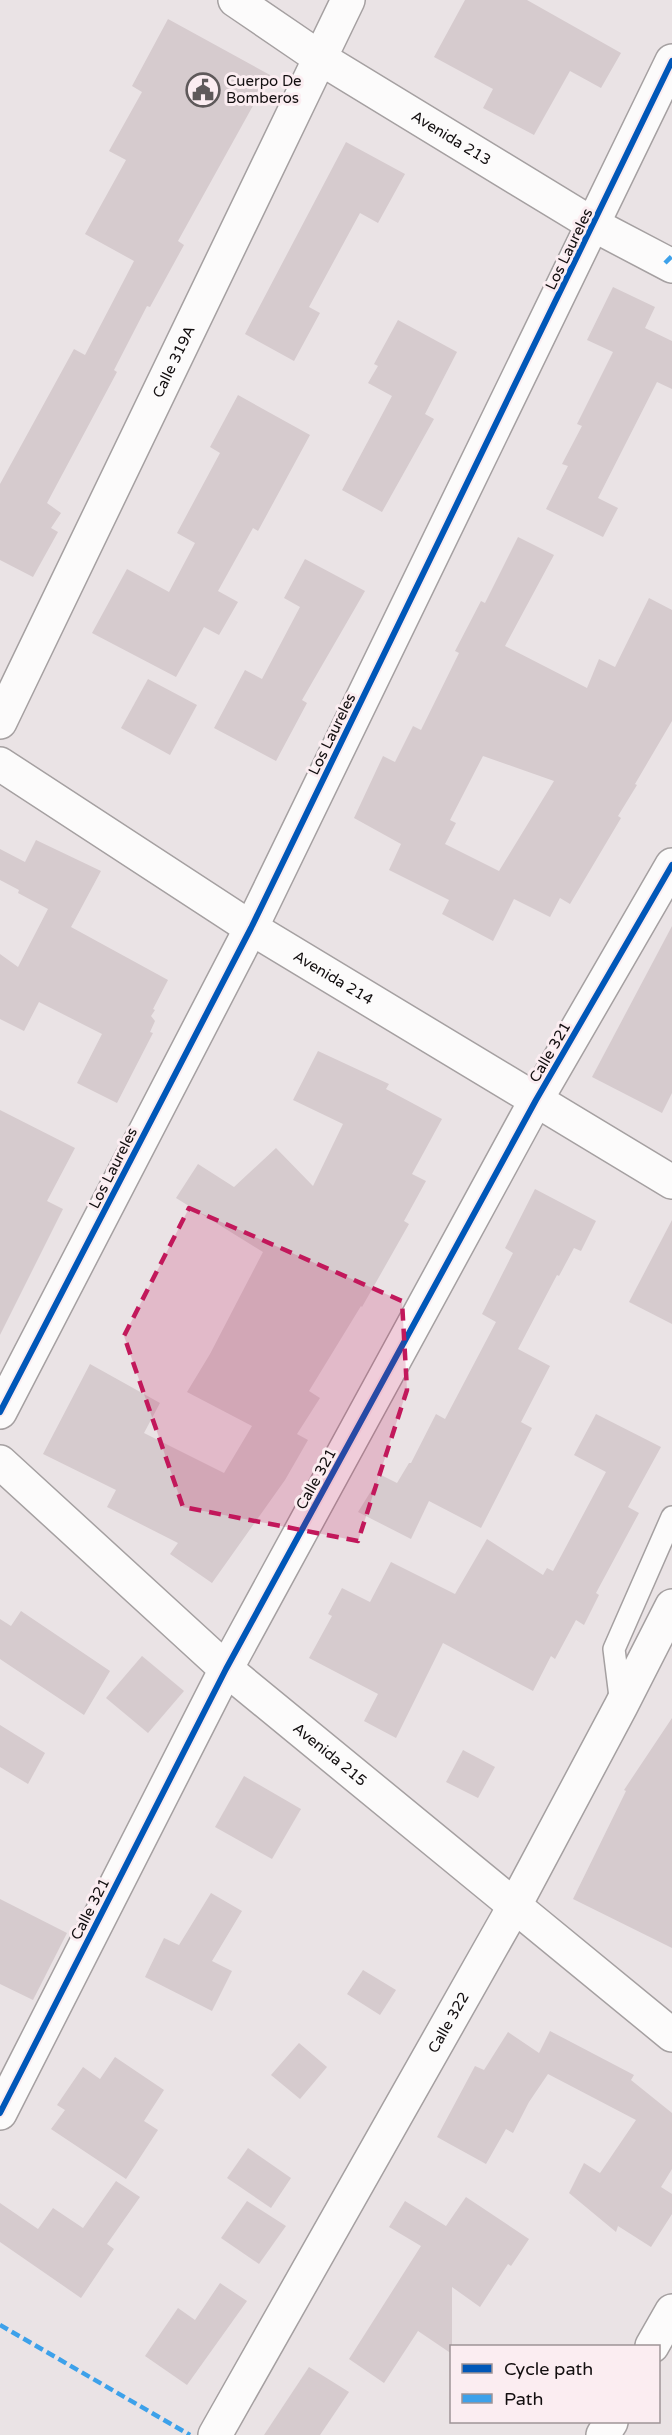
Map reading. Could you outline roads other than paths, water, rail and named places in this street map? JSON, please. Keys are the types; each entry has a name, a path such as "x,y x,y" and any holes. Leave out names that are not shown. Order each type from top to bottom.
{"street":[{"name":"Avenida 213","path":"235,0 320,58 594,225 672,266"},
{"name":"Calle 319A","path":"0,722 348,0"},
{"name":"Los Laureles","path":"0,1412 251,928 594,225 672,60"},
{"name":"Avenida 214","path":"0,764 251,928 672,1182"},
{"name":"Calle 321","path":"0,2113 226,1669 536,1100 672,865"},
{"name":"Avenida 215","path":"0,1462 226,1669 672,2035"},
{"name":"Calle 322","path":"215,2435 515,1905 672,1606"},
{"path":"653,2345 672,2311"}],"lane":[{"path":"621,1706 614,1649 672,1517"}],"place":[{"name":"Cuerpo De Bomberos","path":"203,90"}]}
